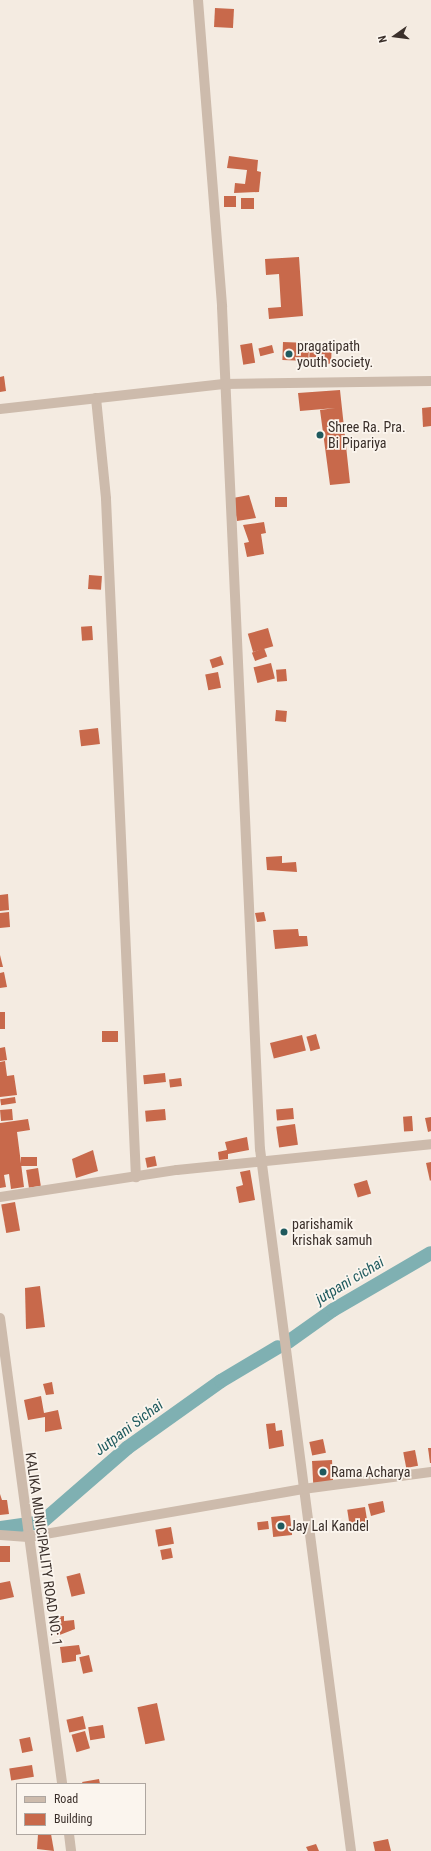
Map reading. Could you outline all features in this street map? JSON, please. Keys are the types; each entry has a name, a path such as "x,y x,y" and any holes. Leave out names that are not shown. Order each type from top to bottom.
{"street":[{"path":"198,0 222,307 224,384 262,1161 303,1489 351,1851"},
{"path":"0,409 224,384 431,381"},
{"path":"96,398 106,499 136,1177"},
{"path":"0,1197 136,1177 262,1161 431,1144"},
{"name":"KALIKA MUNICIPALITY ROAD NO: 1","path":"0,1318 62,1783"},
{"path":"0,1535 28,1537 303,1489 431,1472"},
{"path":"69,1835 71,1851"}],"building":[{"path":"215,8 234,9 233,28 214,27"},
{"path":"229,156 258,160 257,171 261,172 259,192 234,193 235,183 245,184 247,170 227,168"},
{"path":"224,196 236,196 236,207 224,207"},
{"path":"241,198 254,198 254,209 241,209"},
{"path":"299,257 303,316 269,319 268,308 281,307 279,274 266,275 265,259"},
{"path":"283,342 309,343 308,361 282,360"},
{"path":"252,343 255,363 243,365 240,345"},
{"path":"310,343 332,344 331,364 309,363"},
{"path":"272,345 274,353 260,356 258,348"},
{"path":"4,376 6,391 0,392 0,377"},
{"path":"340,390 350,483 330,485 320,410 335,408 300,411 298,393"},
{"path":"431,407 431,426 423,427 422,408"},
{"path":"249,495 256,518 237,521 233,498"},
{"path":"275,497 287,497 287,507 275,507"},
{"path":"264,522 266,533 261,534 264,554 247,557 244,543 249,542 243,525"},
{"path":"89,575 102,576 101,590 88,589"},
{"path":"92,626 93,640 82,641 81,627"},
{"path":"268,628 273,646 253,652 248,634"},
{"path":"264,648 267,656 255,661 252,653"},
{"path":"221,656 224,665 212,668 210,660"},
{"path":"271,663 275,679 257,683 254,667"},
{"path":"286,669 287,681 277,682 276,670"},
{"path":"218,672 221,688 208,690 205,674"},
{"path":"276,710 287,711 286,722 275,721"},
{"path":"98,728 100,744 81,746 79,730"},
{"path":"282,856 282,863 296,862 297,872 267,870 266,857"},
{"path":"8,894 9,910 0,911 0,895"},
{"path":"9,912 10,927 0,928 0,913"},
{"path":"264,912 266,921 257,922 255,913"},
{"path":"298,929 299,936 307,936 308,946 275,949 273,930"},
{"path":"0,955 3,967 0,967"},
{"path":"4,972 7,987 0,988 0,973"},
{"path":"0,1012 5,1012 5,1029 0,1029"},
{"path":"102,1031 118,1031 118,1042 102,1042"},
{"path":"316,1034 320,1048 311,1051 306,1037"},
{"path":"302,1035 306,1051 274,1059 270,1043"},
{"path":"5,1047 7,1060 0,1061 0,1048"},
{"path":"5,1061 7,1076 14,1075 17,1095 0,1097 0,1062"},
{"path":"165,1073 166,1082 144,1084 143,1075"},
{"path":"181,1078 182,1086 170,1087 169,1079"},
{"path":"15,1097 16,1103 1,1105 0,1099"},
{"path":"293,1108 294,1119 277,1120 276,1109"},
{"path":"12,1109 13,1120 1,1121 0,1110"},
{"path":"165,1109 166,1120 146,1122 145,1111"},
{"path":"412,1116 413,1131 404,1132 403,1117"},
{"path":"431,1117 431,1131 428,1132 425,1118"},
{"path":"28,1119 30,1130 17,1132 24,1187 11,1189 9,1174 4,1175 6,1187 0,1188 0,1123"},
{"path":"295,1124 298,1145 279,1147 276,1127"},
{"path":"247,1137 249,1150 228,1154 228,1159 219,1160 218,1152 227,1150 225,1142"},
{"path":"93,1150 98,1171 76,1178 72,1159"},
{"path":"155,1156 157,1166 147,1168 145,1158"},
{"path":"21,1157 37,1157 37,1166 21,1166"},
{"path":"431,1162 431,1180 430,1181 426,1163"},
{"path":"38,1168 41,1186 29,1188 26,1170"},
{"path":"250,1170 255,1200 239,1203 236,1187 243,1185 240,1172"},
{"path":"367,1180 371,1193 358,1197 354,1184"},
{"path":"15,1202 20,1231 6,1233 1,1204"},
{"name":"parishamik krishak samuh","path":"287,1229 287,1233 282,1234 281,1230"},
{"path":"40,1286 45,1327 26,1329 25,1288"},
{"path":"52,1382 54,1394 46,1395 43,1384"},
{"path":"41,1396 44,1413 58,1410 62,1429 45,1432 45,1417 28,1420 24,1400"},
{"path":"275,1423 276,1431 282,1430 284,1446 269,1449 266,1424"},
{"path":"323,1439 326,1453 312,1456 309,1442"},
{"path":"428,1448 431,1448 431,1463 430,1463"},
{"path":"415,1450 418,1466 406,1468 403,1452"},
{"name":"Rama Acharya","path":"332,1460 333,1482 313,1483 312,1461"},
{"path":"0,1494 2,1500 7,1500 9,1514 0,1515"},
{"path":"383,1501 385,1512 371,1516 368,1504"},
{"path":"365,1507 368,1525 350,1528 347,1510"},
{"name":"Jay Lal Kandel","path":"290,1515 292,1535 273,1537 271,1517"},
{"path":"268,1521 269,1529 258,1530 257,1522"},
{"path":"171,1527 174,1544 158,1547 155,1530"},
{"path":"0,1546 10,1546 10,1562 0,1562"},
{"path":"171,1548 173,1558 162,1560 160,1550"},
{"path":"80,1573 85,1593 71,1597 66,1576"},
{"path":"10,1581 14,1597 0,1600 0,1583"},
{"path":"64,1616 64,1621 74,1620 75,1629 57,1636 55,1617"},
{"path":"79,1645 81,1654 76,1655 76,1661 62,1663 60,1647"},
{"path":"89,1655 93,1672 83,1674 79,1657"},
{"path":"157,1703 165,1740 145,1744 137,1707"},
{"path":"83,1716 86,1729 69,1732 66,1720"},
{"path":"103,1725 105,1738 90,1740 88,1727"},
{"path":"85,1731 90,1748 77,1752 72,1735"},
{"path":"30,1737 33,1751 22,1753 19,1739"},
{"path":"32,1765 34,1777 11,1780 9,1769"},
{"path":"99,1779 100,1783 82,1783"},
{"path":"38,1835 51,1835 54,1851 37,1849"},
{"path":"388,1839 391,1851 375,1851 373,1842"},
{"path":"316,1844 319,1851 308,1851 306,1847"}],"waterway":[{"name":"jutpani cichai","path":"288,1342 333,1310 431,1253"},
{"name":"Jutpani Sichai","path":"0,1528 42,1522 127,1448 221,1381 278,1347"}],"place":[{"name":"pragatipath youth society.","path":"289,354"},
{"name":"Shree Ra. Pra. Bi Pipariya","path":"320,435"},
{"name":"parishamik krishak samuh","path":"284,1232"},
{"name":"Rama Acharya","path":"323,1472"},
{"name":"Jay Lal Kandel","path":"281,1526"}]}
